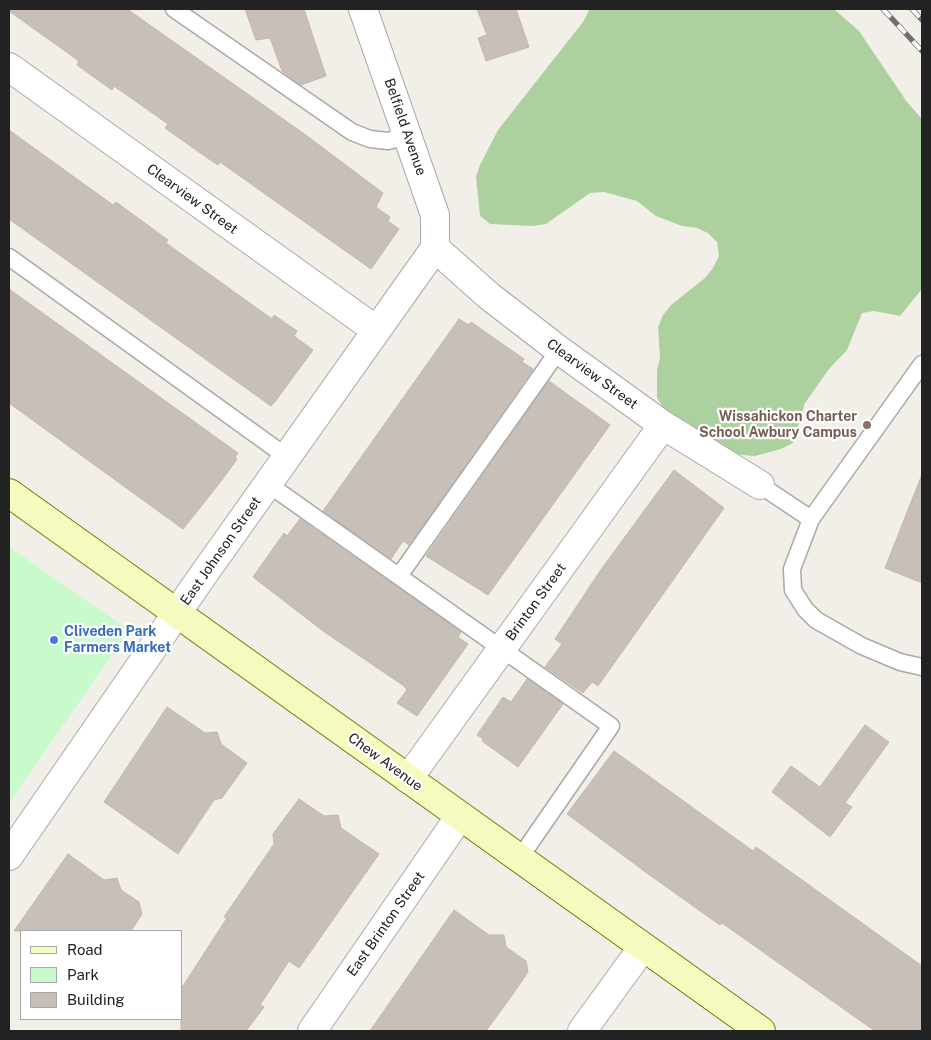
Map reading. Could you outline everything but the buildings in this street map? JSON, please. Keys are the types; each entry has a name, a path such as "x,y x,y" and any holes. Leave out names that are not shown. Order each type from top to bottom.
{"street":[{"name":"Belfield Avenue","path":"363,9 435,215 435,248"},
{"name":"Clearview Street","path":"9,67 376,330"},
{"name":"Clearview Street","path":"435,248 489,296 559,350 663,424 760,486"},
{"name":"East Johnson Street","path":"9,856 176,613 435,248"},
{"name":"Brinton Street","path":"408,779 663,424"},
{"name":"Chew Avenue","path":"9,493 761,1031"},
{"name":"East Brinton Street","path":"312,1031 460,816"},
{"path":"582,1031 643,947"}],"lane":[{"path":"174,9 352,132 370,139 388,140 408,136"},
{"path":"9,257 287,457"},
{"path":"399,576 559,350"},
{"path":"922,364 811,520 792,569 793,590 805,609 816,620 862,646 900,662 922,667"},
{"path":"268,484 611,726 519,859"},
{"path":"760,486 811,520"}],"green space":[{"path":"590,9 834,9 859,31 907,102 922,119 922,289 900,316 874,311 862,313 847,350 829,369 805,403 793,443 781,449 755,456 742,455 719,447 671,419 657,398 657,370 660,358 658,327 663,315 671,305 705,278 713,268 719,256 717,242 708,233 656,216 637,201 604,192 590,193 546,224 532,226 490,224 480,216 476,177 498,130 583,22"},
{"path":"9,547 123,626 128,632 9,803"}],"railway":[{"path":"883,9 922,51"},
{"path":"912,9 922,20"}],"place":[{"name":"Wissahickon Charter School Awbury Campus","path":"867,425"},
{"name":"Cliveden Park Farmers Market","path":"54,640"}]}
